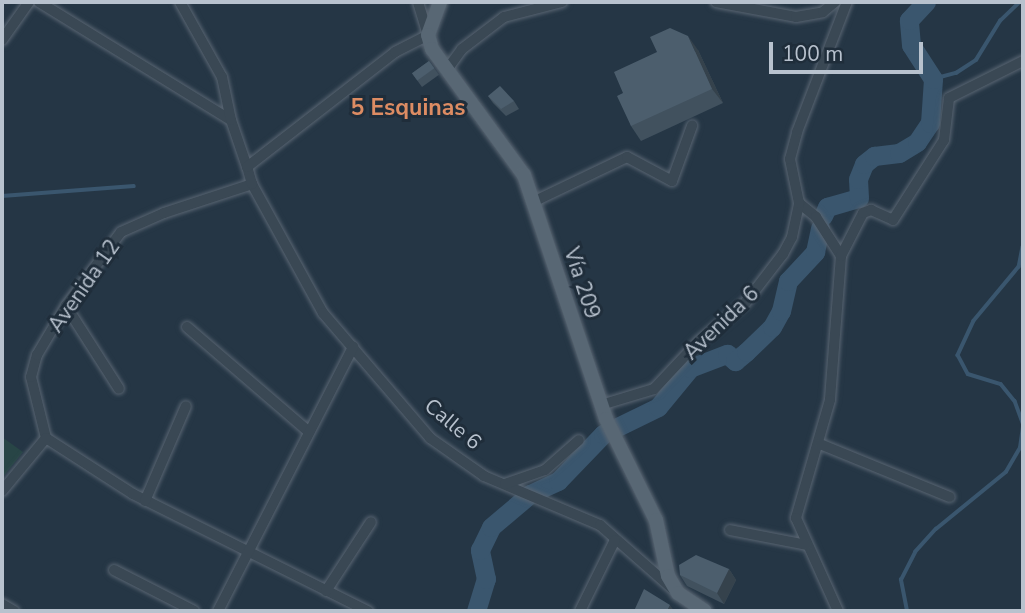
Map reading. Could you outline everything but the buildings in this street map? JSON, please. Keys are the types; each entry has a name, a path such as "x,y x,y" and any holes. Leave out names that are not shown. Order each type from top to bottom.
{"main road":[{"path":"428,35 440,2"},
{"name":"Vía 209","path":"428,35 446,71 495,131 535,201 601,405 656,520 668,576 678,593"},
{"name":"Calle 6","path":"678,593 705,611"}],"street":[{"path":"2,40 29,2"},
{"path":"39,2 230,120"},
{"path":"180,2 222,77 230,120 252,184"},
{"path":"247,167 395,52 428,35 418,2"},
{"path":"446,71 462,49 504,16 562,2"},
{"path":"716,2 796,17 823,12 835,2"},
{"name":"Avenida 6","path":"601,405 654,389 699,341 746,302 792,237 799,203 790,159 848,2"},
{"path":"838,611 807,545 797,512 820,444 830,400 841,256 863,213 871,210 893,220 944,140 949,98 1023,61"},
{"path":"535,201 627,157 672,181 692,126"},
{"name":"Avenida 12","path":"46,438 31,377 37,355 66,306 121,232 164,213 252,184"},
{"name":"Calle 6","path":"252,184 302,281 353,347 430,438 484,476 534,500 589,519 678,593"},
{"path":"799,203 816,217 841,256"},
{"path":"66,306 119,390"},
{"path":"187,327 308,431"},
{"path":"218,611 353,347"},
{"path":"145,501 186,406"},
{"path":"2,491 46,438 145,501 368,611"},
{"path":"505,484 545,470 579,440"},
{"path":"820,444 950,497"},
{"path":"326,591 371,522"},
{"path":"730,530 807,545"},
{"path":"580,611 615,540"},
{"path":"114,570 194,611"},
{"path":"2,604 14,611"}],"green space":[{"path":"2,437 23,452 2,478"}],"waterway":[{"path":"823,216 827,207 859,198 858,179 864,164 874,156 899,153 917,142 930,123 933,79 911,45 909,20 926,2"},
{"path":"933,79 956,73 976,60 1000,21 1020,2"},
{"path":"2,196 134,186"},
{"path":"476,611 486,579 480,550 491,527 530,494 558,481 603,434 658,407 690,368 727,354 735,361 746,352 772,327 781,311 788,281 815,252 820,229"},
{"path":"1023,247 1019,267 974,321 958,355 968,374 1001,384 1015,401 1023,423"},
{"path":"907,611 901,580 915,552 936,529 1006,472 1020,448 1023,426"}],"district":[{"name":"5 Esquinas","path":"408,108"}]}
